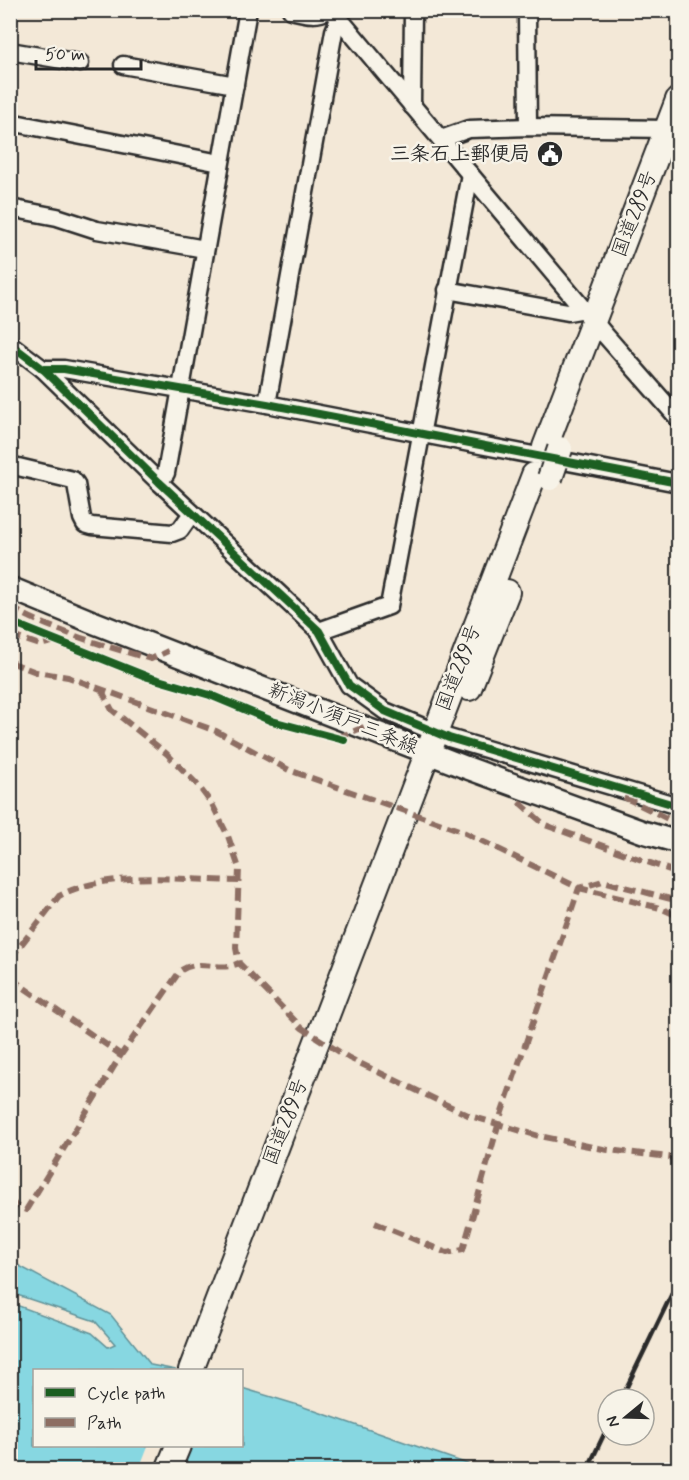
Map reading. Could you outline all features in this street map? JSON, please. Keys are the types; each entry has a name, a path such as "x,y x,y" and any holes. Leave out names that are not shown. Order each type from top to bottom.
{"highway":[{"name":"国道289号","path":"192,1369 542,477 595,322 673,132 678,100"},
{"name":"国道289号","path":"207,1369 435,753"},
{"path":"153,1470 163,1447"},
{"path":"168,1470 178,1447"}],"main road":[{"name":"新潟小須戸三条線","path":"10,588 90,621 435,753 643,832 678,842"}],"street":[{"path":"159,482 166,473 248,10"},
{"path":"291,10 313,15 333,13"},
{"path":"412,106 413,10"},
{"path":"527,10 528,128"},
{"path":"333,13 678,418"},
{"path":"267,404 334,31 333,13"},
{"path":"10,51 80,63"},
{"path":"123,65 235,85"},
{"path":"10,122 220,163"},
{"path":"441,139 468,129 528,128 673,132"},
{"path":"319,631 389,606 470,174"},
{"path":"10,208 57,217 97,230 205,249"},
{"path":"447,290 568,312 595,322"},
{"path":"10,344 42,369 319,631 349,685 386,711 435,753 678,806"},
{"path":"42,369 64,369 267,404 678,483"},
{"path":"10,463 14,466 73,480 76,484 82,518 85,524 92,526 172,533 180,530 192,513"}],"water":[{"path":"10,1261 111,1315 151,1365 171,1369 33,1369 33,1447 243,1447 243,1388 482,1469 11,1469 11,1303 92,1333 108,1347 115,1344 95,1321 11,1293"}],"pier":[{"path":"148,1447 191,1447 181,1470 139,1469"}],"railway":[{"path":"627,1387 678,1281"},
{"path":"587,1470 598,1447"}],"marked path":[{"path":"10,607 61,631 151,659 168,651"},
{"path":"10,635 40,645 56,641"},
{"path":"10,662 36,672 68,677 216,731 289,770 459,830 579,888 660,908 678,916"},
{"path":"101,689 112,710 167,754 196,783 212,804 228,836 239,868 236,948 239,963 302,1028 349,1058 470,1116 539,1136 608,1150 678,1158"},
{"path":"337,738 364,727"},
{"path":"624,797 678,824"},
{"path":"519,802 545,825 678,873"},
{"path":"10,959 59,896 78,888 146,878 239,881"},
{"path":"375,1223 447,1253 463,1250 501,1115 579,888 603,881 678,901"},
{"path":"10,1199 16,1206 26,1210 121,1055 180,971 194,965 232,966 239,963"},
{"path":"10,978 121,1055"}],"cycle path":[{"path":"10,344 43,369 159,482 319,631 349,685 385,711 449,738 678,806"},
{"path":"43,369 64,369 267,404 678,483"},
{"path":"10,622 148,677 210,695 272,721 344,740"}],"place":[{"name":"三条石上郵便局","path":"550,154"}]}
